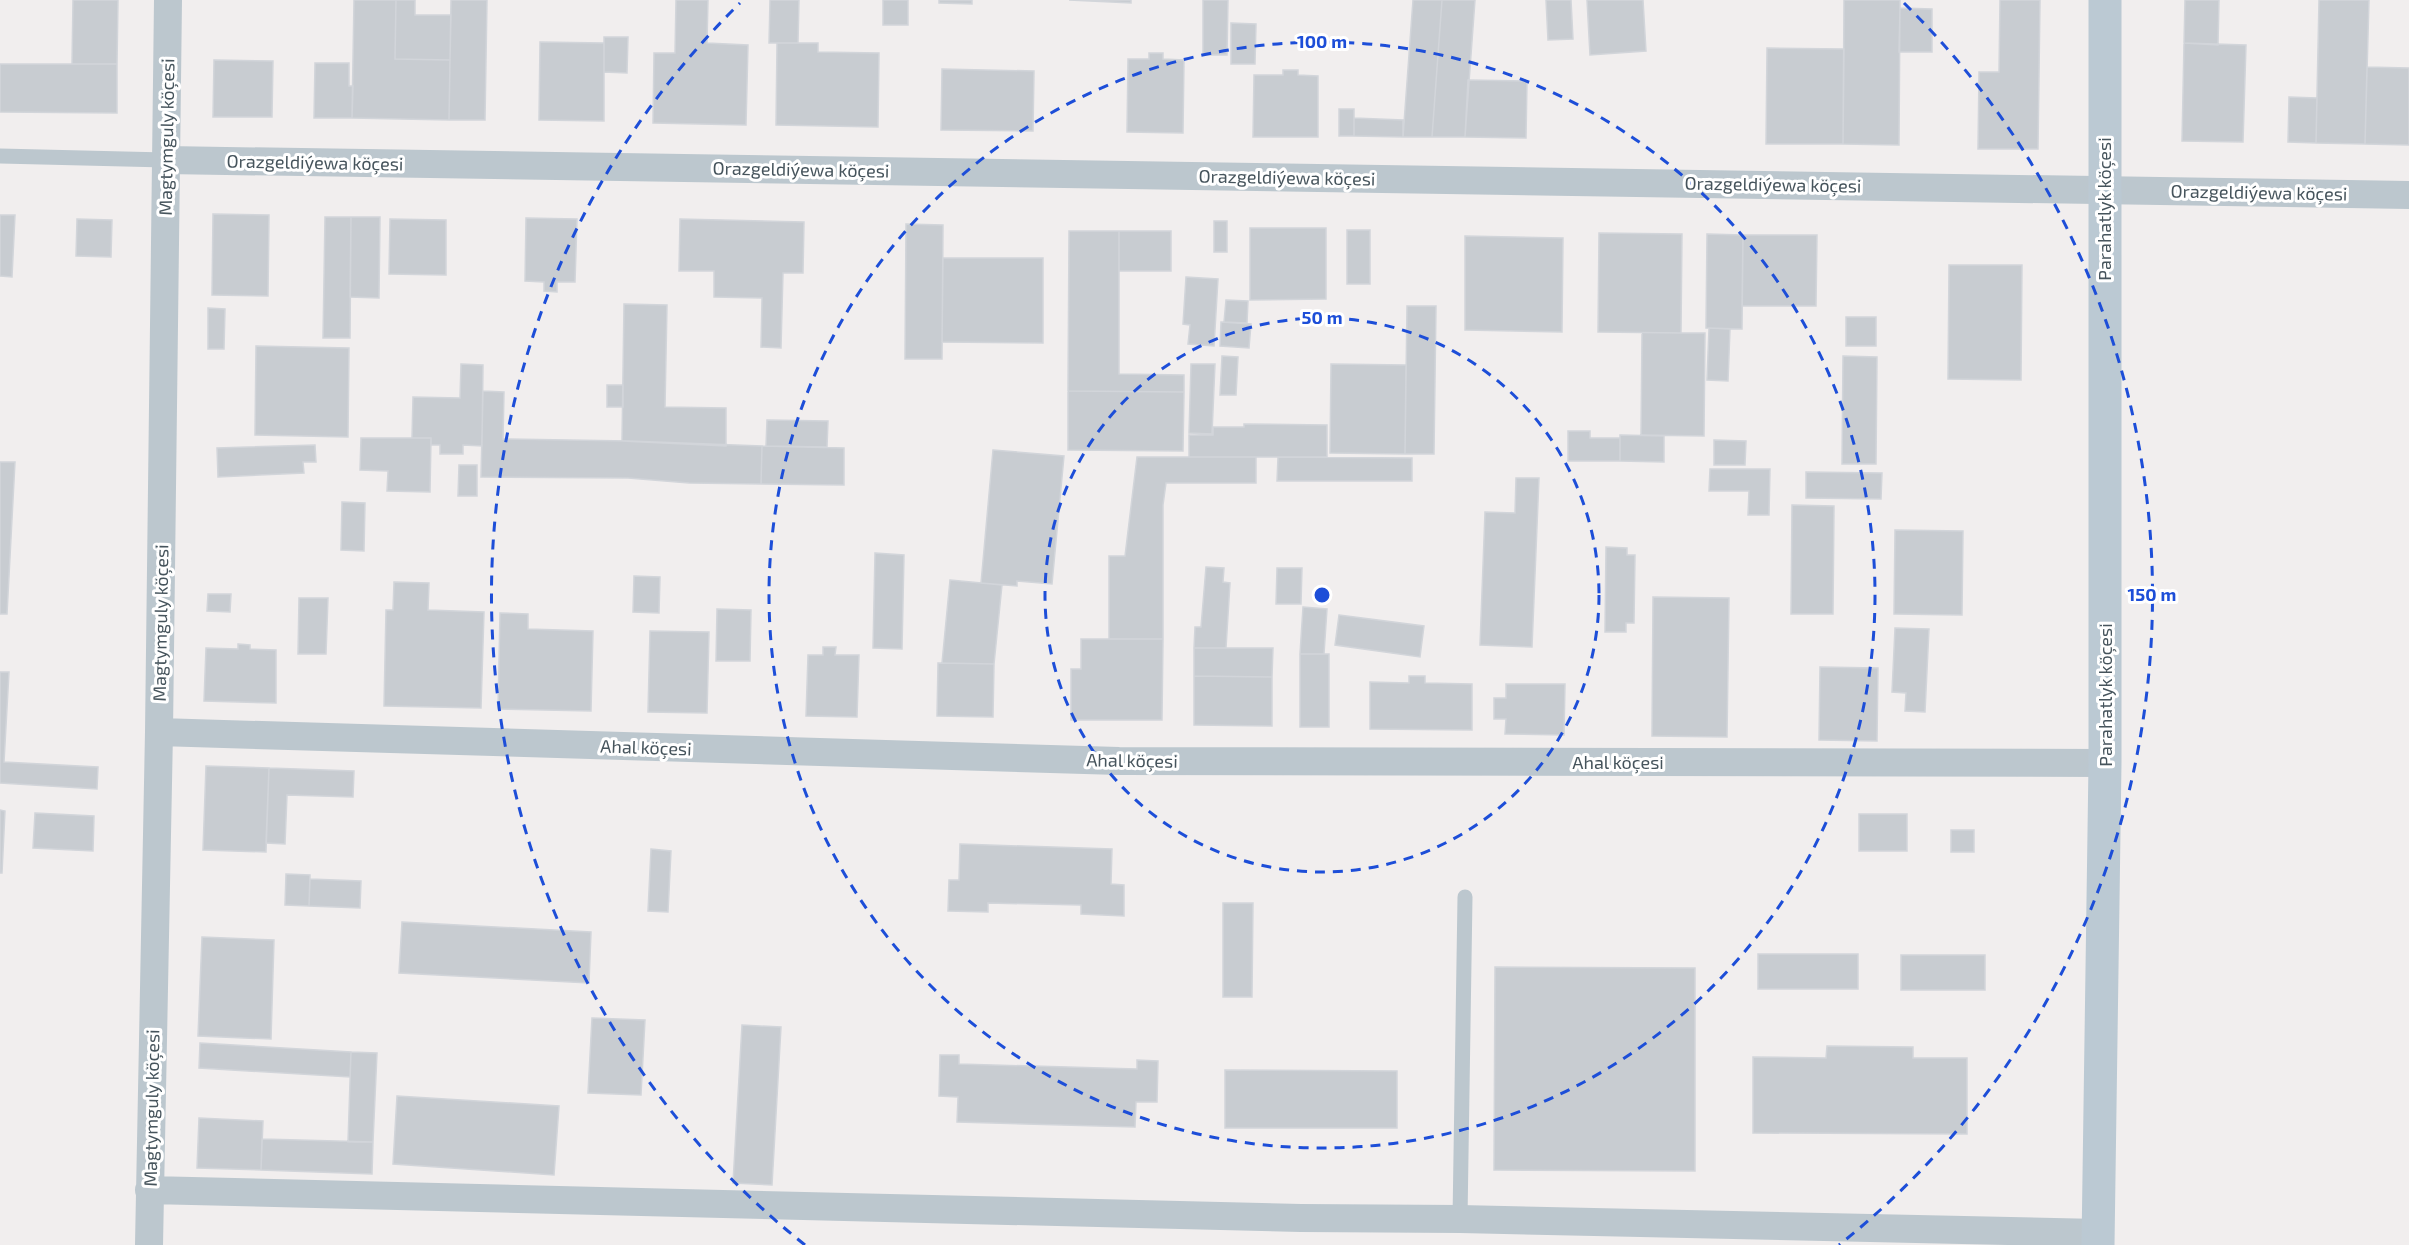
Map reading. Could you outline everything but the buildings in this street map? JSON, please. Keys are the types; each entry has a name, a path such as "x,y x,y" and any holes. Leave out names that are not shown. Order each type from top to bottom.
{"street":[{"name":"Magtymguly köçesi","path":"149,1245 159,732 168,0"},
{"name":"Parahatlyk köçesi","path":"2098,1239 2105,763 2103,188 2105,0"},
{"name":"Orazgeldiýewa köçesi","path":"166,160 2103,188 2409,195"},
{"name":"Ahal köçesi","path":"159,732 1119,761 2105,763"},
{"path":"149,1190 1301,1218 1460,1219 2098,1239"}],"lane":[{"path":"0,156 166,160"},
{"path":"1460,1219 1465,897"}]}
